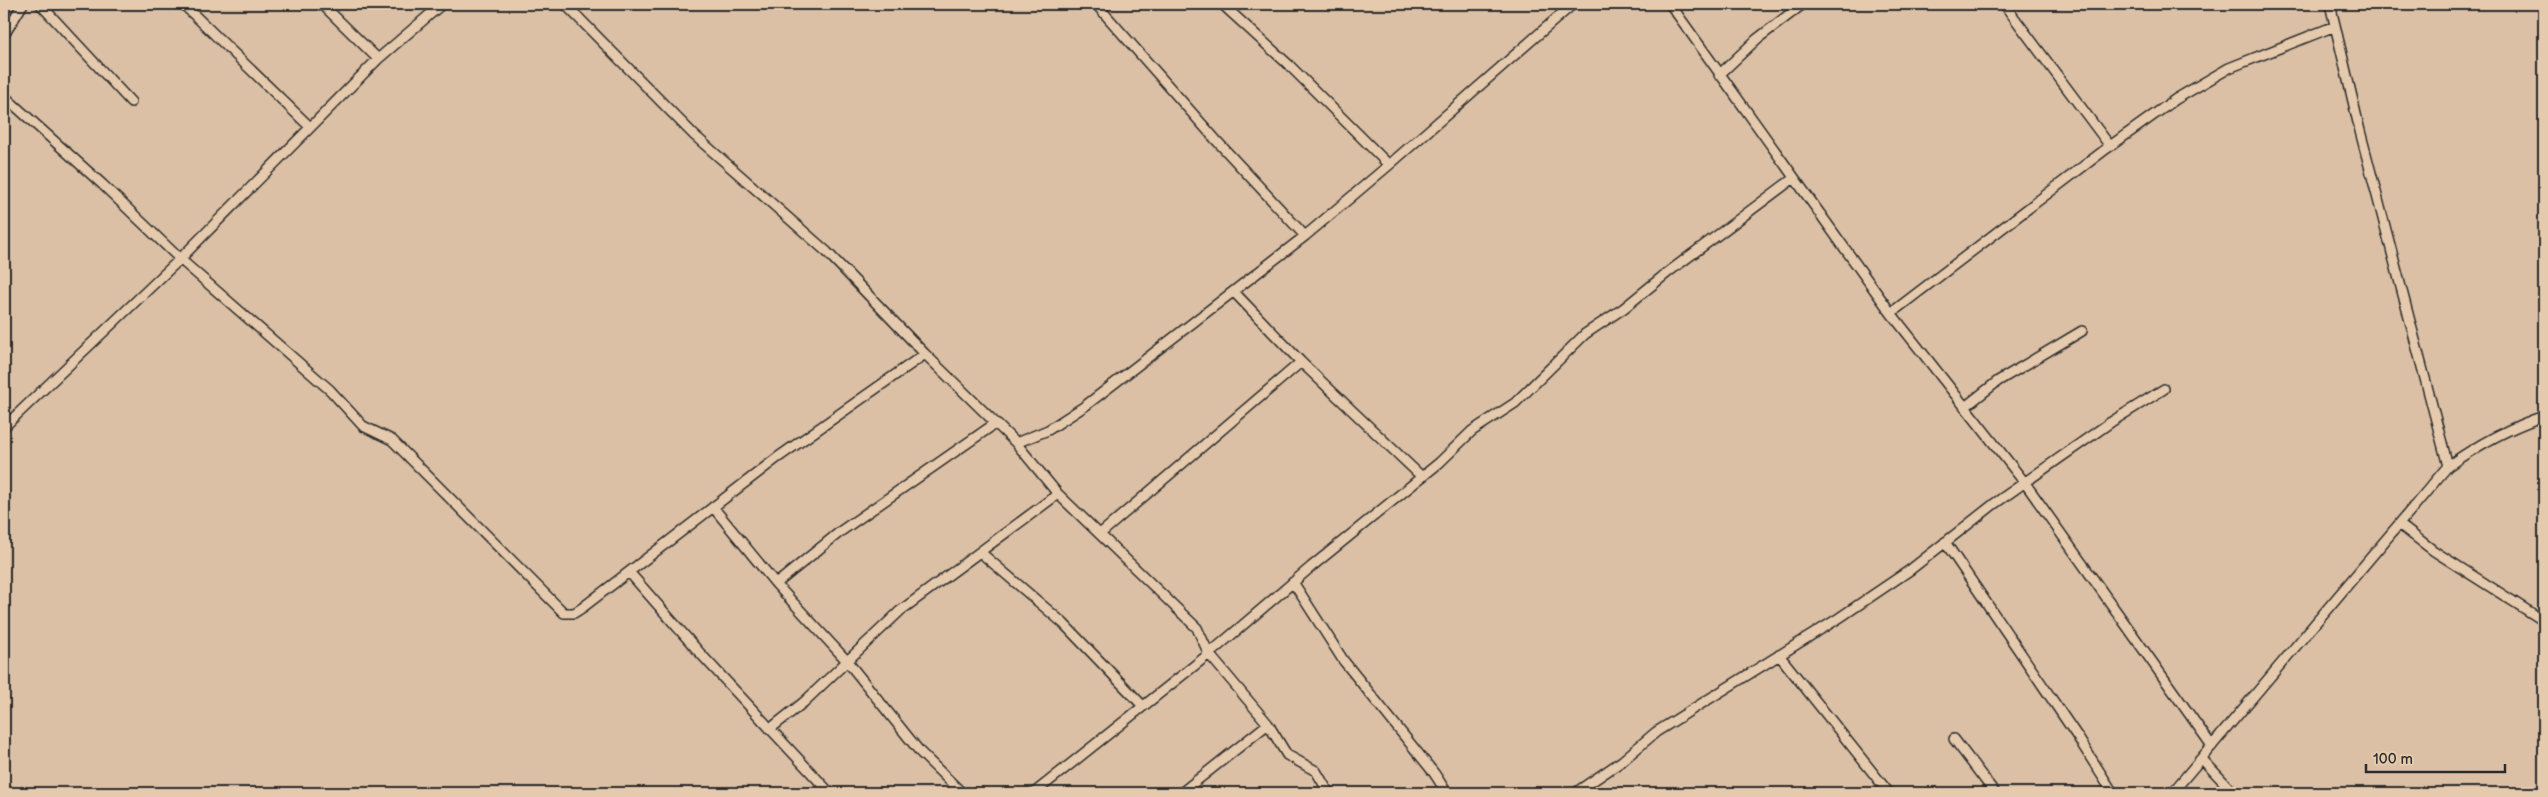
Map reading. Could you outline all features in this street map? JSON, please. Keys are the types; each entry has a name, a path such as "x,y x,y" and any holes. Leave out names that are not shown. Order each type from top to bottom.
{"street":[{"path":"4,35 23,4"},
{"path":"40,4 131,102"},
{"path":"183,4 310,127"},
{"path":"322,4 378,59"},
{"path":"4,427 180,259 378,59 442,4"},
{"path":"565,4 694,135 827,252 925,354 1016,443 1058,494 1197,628 1209,654 1268,724 1287,756 1316,771 1330,793"},
{"path":"1096,4 1216,140 1306,236"},
{"path":"1016,443 1048,430 1085,406 1306,236 1573,4"},
{"path":"1670,4 1719,75 1891,312 2025,483 2212,746"},
{"path":"1719,75 1757,39 1803,4"},
{"path":"2004,4 2110,146"},
{"path":"2330,4 2362,140 2448,466"},
{"path":"1228,6 1389,165"},
{"path":"1891,312 2110,146 2176,99 2229,68 2335,26"},
{"path":"4,96 102,184 180,259 330,390 363,426 392,440 564,613 574,613 777,458 925,354"},
{"path":"1034,793 1209,654 1293,582 1422,477 1472,431 1515,403 1585,334 1624,308 1667,273 1794,178"},
{"path":"1234,292 1301,362 1422,477"},
{"path":"1965,407 1998,381 2082,331"},
{"path":"1100,534 1301,362"},
{"path":"1575,793 1622,761 1656,732 1839,618 1910,570 2025,483 2111,422 2164,390"},
{"path":"2172,793 2448,466 2502,431 2544,416"},
{"path":"776,584 841,531 996,423"},
{"path":"770,728 804,702 900,611 1058,494"},
{"path":"713,507 776,584 847,662 920,752 962,793"},
{"path":"2400,525 2434,551 2544,621"},
{"path":"1945,542 2061,712 2113,793"},
{"path":"980,552 1063,623 1143,706"},
{"path":"629,572 830,793"},
{"path":"1293,582 1343,660 1434,773 1447,793"},
{"path":"1779,655 1889,793"},
{"path":"1181,793 1268,724"},
{"path":"1954,739 1995,793"},
{"path":"2202,759 2234,793"}]}
